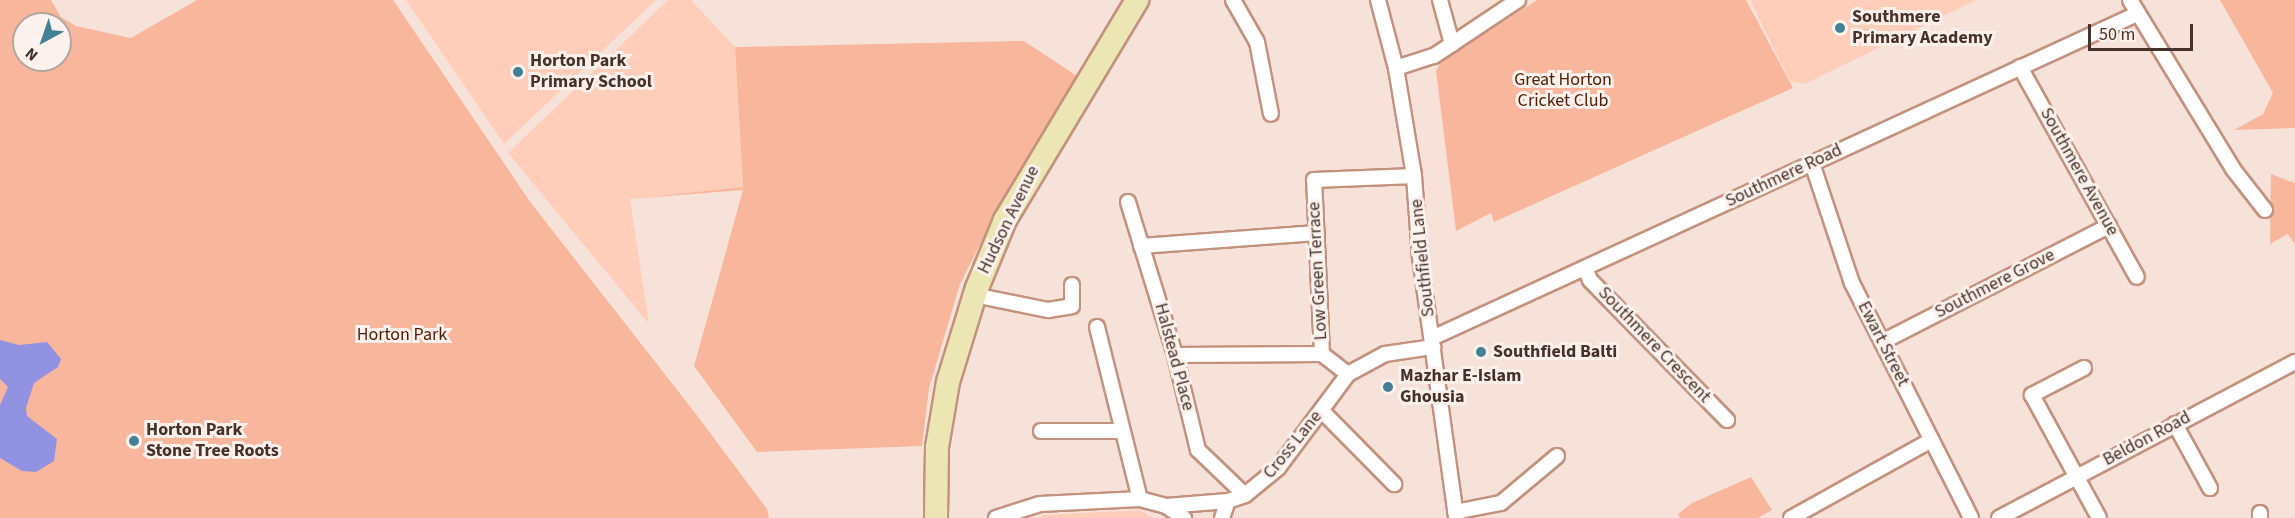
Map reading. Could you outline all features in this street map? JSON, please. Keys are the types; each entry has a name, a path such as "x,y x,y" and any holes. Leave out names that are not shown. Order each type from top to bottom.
{"main road":[{"name":"Hudson Avenue","path":"935,508 937,447 948,382 974,295 1005,220 1137,0"}],"street":[{"path":"1233,0 1257,42 1270,114"},
{"name":"Southfield Lane","path":"1378,0 1396,68 1414,176 1432,343 1456,515"},
{"path":"1440,0 1452,44"},
{"path":"1396,68 1434,56 1518,0"},
{"path":"2130,0 2233,168 2265,210"},
{"name":"Southmere Road","path":"1432,343 1585,268 2137,14"},
{"name":"Southmere Avenue","path":"2020,67 2137,277"},
{"name":"Ewart Street","path":"1812,163 1852,283 1971,518"},
{"name":"Low Green Terrace","path":"1322,354 1314,180 1414,176"},
{"name":"Halstead Place","path":"1128,202 1175,355 1198,450 1245,495"},
{"name":"Southmere Grove","path":"1882,342 2109,226"},
{"path":"1141,246 1317,233"},
{"name":"Southmere Crescent","path":"1585,268 1590,280 1727,420"},
{"path":"974,295 1048,310 1072,306 1072,285"},
{"path":"1097,327 1140,499"},
{"name":"Cross Lane","path":"996,518 1040,504 1140,499 1166,506 1228,501 1245,495 1278,468 1348,374 1385,354 1432,343"},
{"path":"1175,355 1322,354 1348,374"},
{"name":"Beldon Road","path":"1999,518 2295,362"},
{"path":"2084,368 2032,395 2099,518"},
{"path":"1322,411 1394,484"},
{"path":"2175,424 2210,488"},
{"path":"1041,431 1122,431"},
{"path":"1791,518 1932,440"},
{"path":"1456,515 1501,503 1557,456"},
{"path":"1222,518 1228,501"},
{"path":"1166,506 1184,518"}],"shaded area":[{"name":"Horton Park Primary School","path":"406,0 656,0 504,144"},
{"path":"668,0 691,0 735,47 743,187 630,199 649,324 508,153"},
{"name":"Southmere Primary Academy","path":"1750,0 1976,0 1805,84 1790,81"},
{"path":"1140,510 1154,518 1039,518 1044,515"}],"green space":[{"name":"Horton Park","path":"0,0 51,0 58,12 12,12 12,72 72,72 72,24 131,38 197,0 393,0 531,203 696,414 767,509 769,518 0,518"},
{"name":"Great Horton Cricket Club","path":"1537,0 1746,0 1793,88 1494,222 1491,213 1456,231 1436,71 1441,62"},
{"path":"2220,0 2295,0 2295,128 2234,130 2263,114 2273,93"},
{"path":"1024,41 1077,76 1007,191 960,284 929,388 922,446 757,452 694,366 743,190 630,199 743,187 735,47"},
{"path":"2271,174 2295,183 2295,245 2288,234 2270,244"},
{"path":"1751,477 1772,510 1758,518 1680,518 1678,514 1692,503"}],"water":[{"path":"0,340 19,345 47,342 61,359 58,367 34,383 26,408 27,416 57,439 54,461 36,472 22,471 0,458 0,405 8,387 0,379"}],"place":[{"name":"Southmere Primary Academy","path":"1840,28"},
{"name":"Horton Park Primary School","path":"518,72"},
{"name":"Southfield Balti","path":"1481,352"},
{"name":"Mazhar E-Islam Ghousia","path":"1388,387"},
{"name":"Horton Park Stone Tree Roots","path":"134,441"}]}
